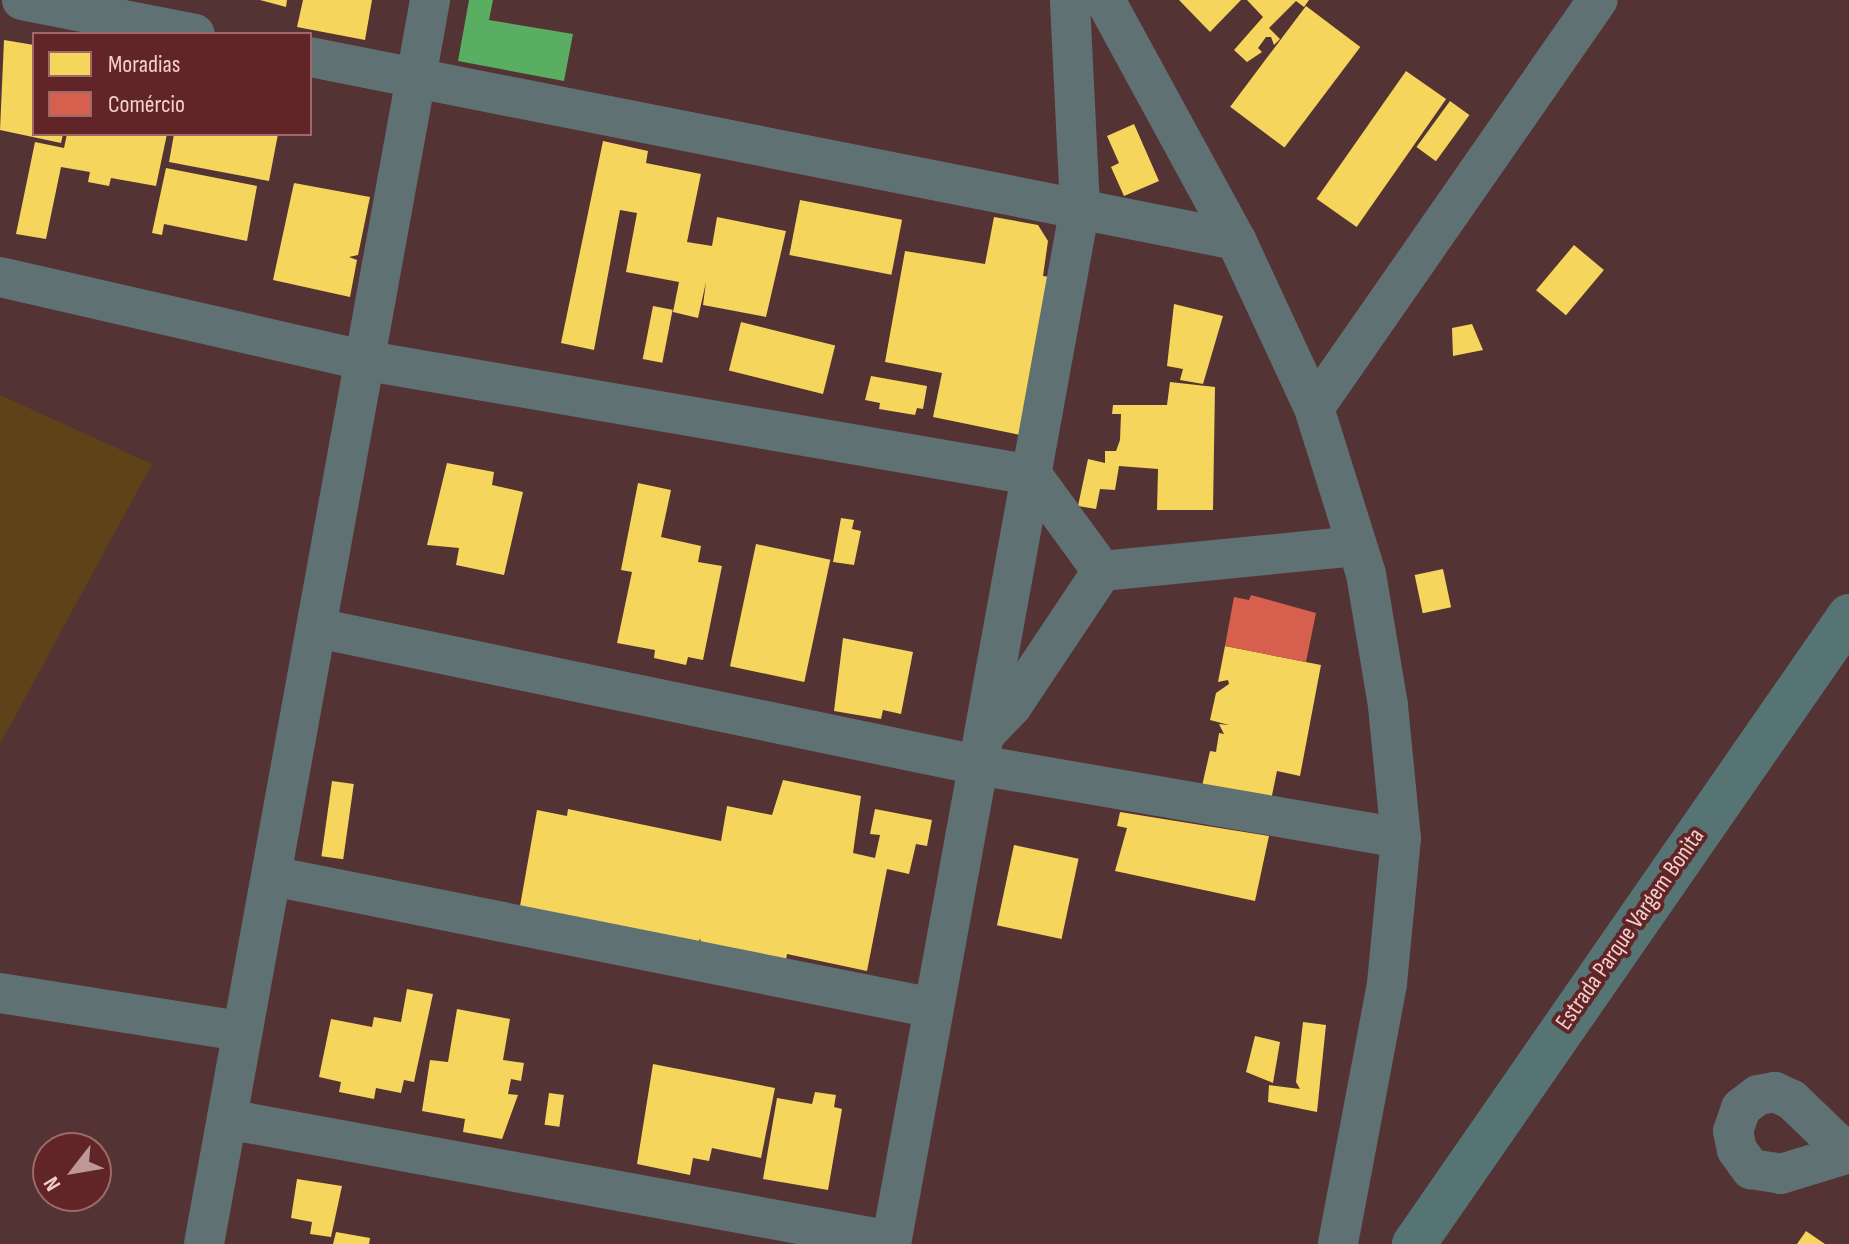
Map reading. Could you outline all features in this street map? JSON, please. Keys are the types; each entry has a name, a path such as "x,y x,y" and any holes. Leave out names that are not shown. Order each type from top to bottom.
{"street":[{"path":"22,0 185,32"},
{"path":"204,1244 240,1031 272,876 362,360 430,0"},
{"path":"227,1119 891,1242 1080,207 1070,0"},
{"path":"1314,408 1598,0"},
{"path":"1118,6 1236,240 1314,408 1357,546 1388,706 1401,838 1387,984 1338,1244"},
{"path":"312,57 1236,240"},
{"path":"0,277 362,360 1032,475 1102,571"},
{"path":"1102,571 1357,546"},
{"path":"981,750 1102,571"},
{"name":"Estrada Parque Vargem Bonita","path":"1414,1244 1849,616"},
{"path":"317,628 981,750 1401,838"},
{"path":"272,876 933,1008"},
{"path":"0,993 240,1031"}],"shaded area":[{"path":"0,395 152,464 0,744"}],"building: Moradias":[{"path":"260,0 287,0 286,7"},
{"path":"303,0 372,0 365,40 297,27"},
{"path":"1179,0 1241,0 1210,32"},
{"path":"1247,0 1309,0 1304,7 1296,1 1269,28 1280,39 1274,45 1271,37 1266,37 1258,48 1262,52 1247,62 1234,50 1263,17"},
{"path":"1306,6 1360,47 1284,148 1230,107"},
{"path":"4,40 32,45 32,136 63,136 61,143 0,130"},
{"path":"1406,71 1446,99 1357,227 1317,199"},
{"path":"1450,101 1469,115 1436,161 1416,147"},
{"path":"1134,124 1159,181 1124,196 1111,167 1119,163 1107,136"},
{"path":"67,136 167,136 156,186 111,178 109,186 88,182 90,172 61,167 46,239 16,234 35,142 64,148"},
{"path":"174,136 278,136 269,181 169,162"},
{"path":"603,141 648,151 646,163 701,174 687,242 712,246 717,217 786,231 766,317 703,305 706,282 698,318 673,312 679,282 626,272 637,213 620,210 594,350 561,343"},
{"path":"166,168 257,186 247,241 164,224 162,235 152,233"},
{"path":"294,183 370,197 358,255 349,257 357,260 350,297 273,280"},
{"path":"800,200 902,220 891,275 789,255"},
{"path":"994,217 1038,225 1048,241 1043,276 1050,277 1020,435 933,417 942,373 885,362 905,251 985,264"},
{"path":"1574,245 1604,270 1566,315 1536,290"},
{"path":"1174,304 1223,316 1203,384 1180,380 1183,369 1167,366"},
{"path":"653,306 673,310 662,363 643,359"},
{"path":"741,322 835,345 823,394 729,371"},
{"path":"1472,324 1483,350 1453,356 1452,328"},
{"path":"871,376 927,386 923,409 917,408 915,415 879,409 880,403 865,400"},
{"path":"1170,382 1215,387 1213,510 1157,510 1158,469 1119,466 1115,490 1100,489 1096,509 1078,506 1088,459 1105,463 1105,451 1116,451 1120,440 1121,414 1112,414 1113,405 1167,405"},
{"path":"447,463 494,472 492,485 523,492 504,575 456,565 459,548 427,545"},
{"path":"638,483 671,490 661,537 701,546 698,562 722,566 703,660 688,657 686,665 654,658 655,650 617,643 632,572 621,570"},
{"path":"841,518 854,520 852,529 861,531 854,565 833,562"},
{"path":"756,544 830,560 804,682 730,666"},
{"path":"1443,569 1451,607 1423,613 1415,575"},
{"path":"843,638 913,652 901,714 883,710 881,719 834,711"},
{"path":"1225,646 1321,665 1300,776 1277,771 1271,800 1202,786 1210,751 1216,752 1219,733 1224,734 1219,724 1229,725 1210,720 1216,693 1229,684 1228,680 1218,682"},
{"path":"783,780 861,796 853,853 875,858 880,835 870,834 875,809 932,820 927,846 916,844 909,874 887,869 867,971 787,954 785,967 703,951 700,938 699,942 520,906 537,810 567,816 568,809 721,841 727,806 772,815"},
{"path":"332,781 354,784 343,859 321,856"},
{"path":"1120,812 1269,836 1255,901 1115,871 1127,828 1117,826"},
{"path":"1014,845 1079,859 1062,939 997,925"},
{"path":"407,989 433,994 414,1082 404,1080 401,1093 376,1088 374,1099 339,1092 341,1082 319,1077 331,1019 372,1027 374,1017 401,1022"},
{"path":"457,1009 510,1019 503,1060 524,1063 521,1081 511,1079 508,1094 518,1095 502,1139 463,1132 465,1119 422,1111 430,1060 448,1062"},
{"path":"1303,1022 1326,1025 1317,1112 1268,1102 1269,1085 1300,1089 1296,1082"},
{"path":"1255,1036 1280,1042 1273,1083 1246,1072"},
{"path":"653,1064 775,1088 761,1158 712,1148 709,1161 693,1158 690,1175 637,1164"},
{"path":"815,1092 836,1095 834,1107 842,1109 828,1190 763,1179 777,1098 812,1104"},
{"path":"549,1093 564,1095 559,1127 545,1125"},
{"path":"297,1179 342,1186 331,1237 310,1234 312,1222 291,1218"},
{"path":"1806,1231 1825,1244 1797,1244"},
{"path":"336,1232 370,1238 369,1244 333,1244"}],"building: Comércio":[{"path":"1251,595 1316,613 1306,662 1225,646 1234,597 1249,600"}],"building: Público":[{"path":"469,0 493,0 489,20 573,34 564,81 458,61"}]}
